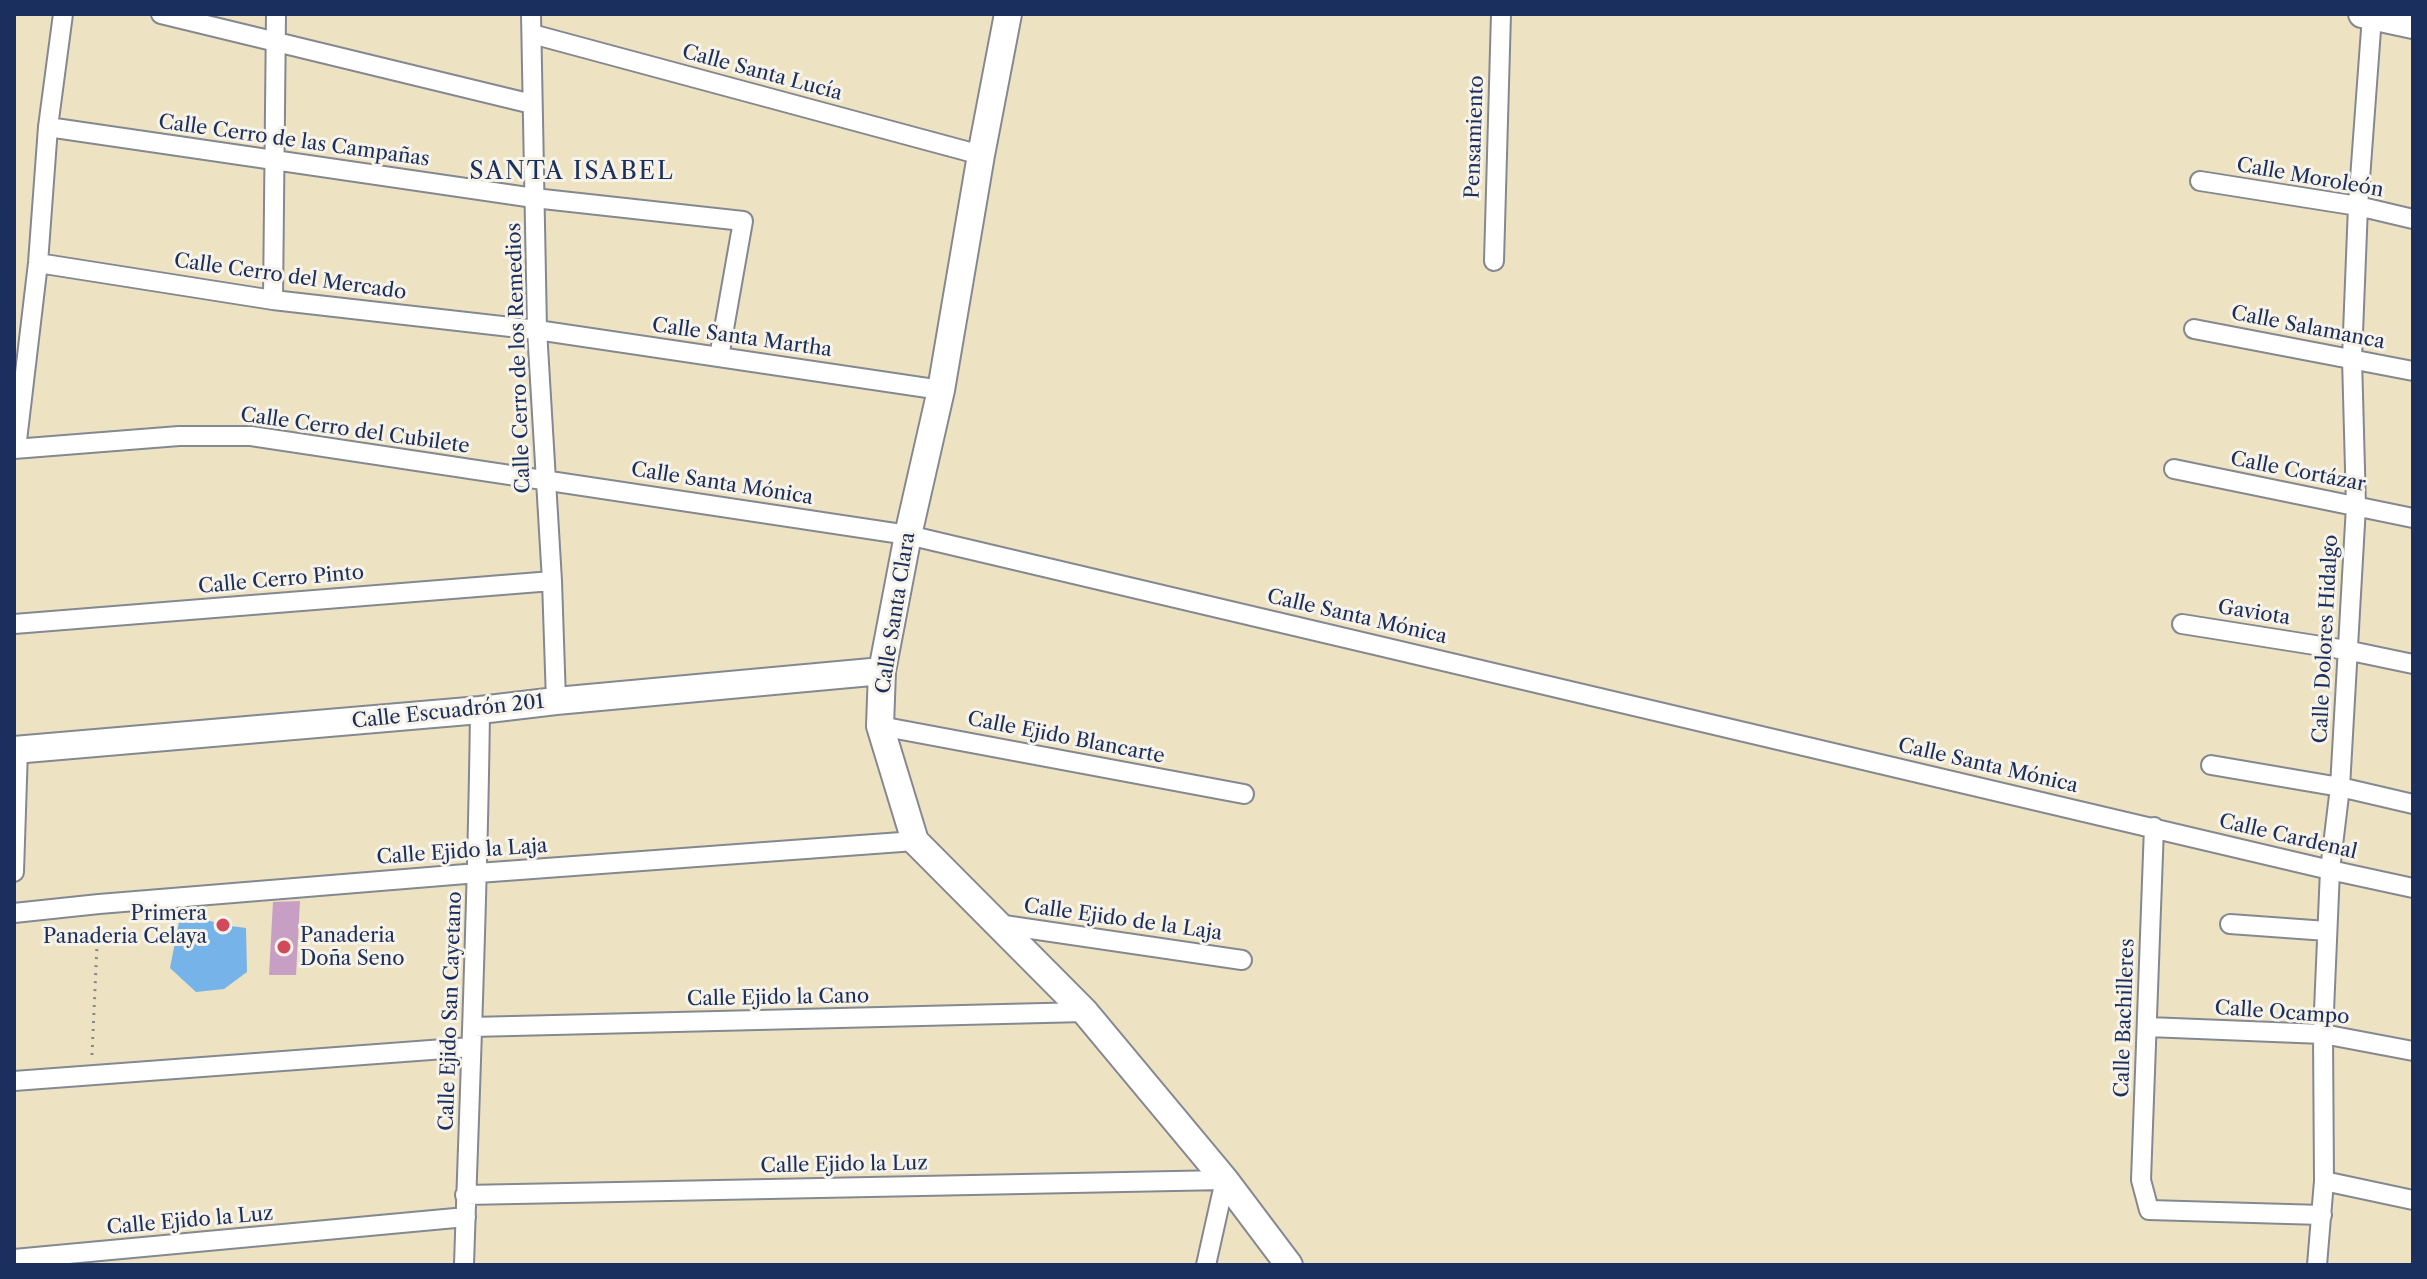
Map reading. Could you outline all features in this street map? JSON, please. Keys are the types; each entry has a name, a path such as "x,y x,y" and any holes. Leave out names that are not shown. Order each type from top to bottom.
{"street":[{"path":"15,449 38,263 48,127 63,14"},
{"path":"161,14 532,104"},
{"path":"273,300 276,14"},
{"name":"Calle Cerro de los Remedios","path":"531,14 537,330 556,701"},
{"name":"Calle Santa Clara","path":"1008,14 941,390 908,535 882,671 880,726 915,841 1085,1012 1225,1180 1289,1265"},
{"name":"Pensamiento","path":"1494,261 1501,14"},
{"path":"2367,15 2413,25"},
{"name":"Calle Dolores Hidalgo","path":"2317,1265 2324,1181 2323,1034 2330,870 2340,787 2356,506 2352,358 2367,15"},
{"name":"Calle Santa Lucía","path":"532,34 981,155"},
{"name":"Calle Cerro de las Campañas","path":"48,127 534,198 743,221 719,357"},
{"name":"Calle Moroleón","path":"2200,181 2358,206 2413,219"},
{"name":"Calle Cerro del Mercado","path":"38,263 273,300 537,330"},
{"name":"Calle Salamanca","path":"2194,329 2413,371"},
{"name":"Calle Santa Martha","path":"537,330 941,390"},
{"name":"Calle Cerro del Cubilete","path":"15,449 179,436 251,436 545,480"},
{"name":"Calle Cortázar","path":"2174,469 2413,518"},
{"name":"Calle Santa Mónica","path":"545,480 908,535 2154,827"},
{"name":"Calle Cerro Pinto","path":"14,624 552,581"},
{"name":"Gaviota","path":"2182,624 2413,664"},
{"name":"Calle Escuadrón 201","path":"16,750 882,671"},
{"name":"Calle Ejido San Cayetano","path":"464,1265 478,873 480,710"},
{"name":"Calle Ejido Blancarte","path":"880,726 1244,794"},
{"path":"14,872 16,750"},
{"path":"2211,765 2340,787 2413,804"},
{"name":"Calle Cardenal","path":"2154,827 2413,888"},
{"name":"Calle Bachilleres","path":"2154,827 2141,1180 2149,1210 2322,1215"},
{"name":"Calle Ejido la Laja","path":"14,913 478,873 915,841"},
{"name":"Calle Ejido de la Laja","path":"997,924 1242,960"},
{"path":"2230,924 2327,931"},
{"name":"Calle Ejido la Cano","path":"472,1027 1085,1012"},
{"name":"Calle Ocampo","path":"2148,1027 2323,1034 2413,1051"},
{"path":"14,1081 471,1047"},
{"path":"1206,1265 1225,1180"},
{"name":"Calle Ejido la Luz","path":"465,1195 1225,1180"},
{"path":"2324,1181 2413,1200"},
{"name":"Calle Ejido la Luz","path":"14,1259 466,1217"}],"path":[{"path":"91,1075 99,904"}],"water":[{"path":"181,912 223,925 246,928 247,972 224,989 196,992 170,968"}],"building":[{"name":"Panaderia Doña Seno","path":"300,901 296,975 269,975 273,902"}],"place":[{"name":"Primera Panaderia Celaya","path":"223,925"},
{"name":"Panaderia Doña Seno","path":"284,947"}],"district":[{"name":"SANTA ISABEL","path":"572,172"}]}
